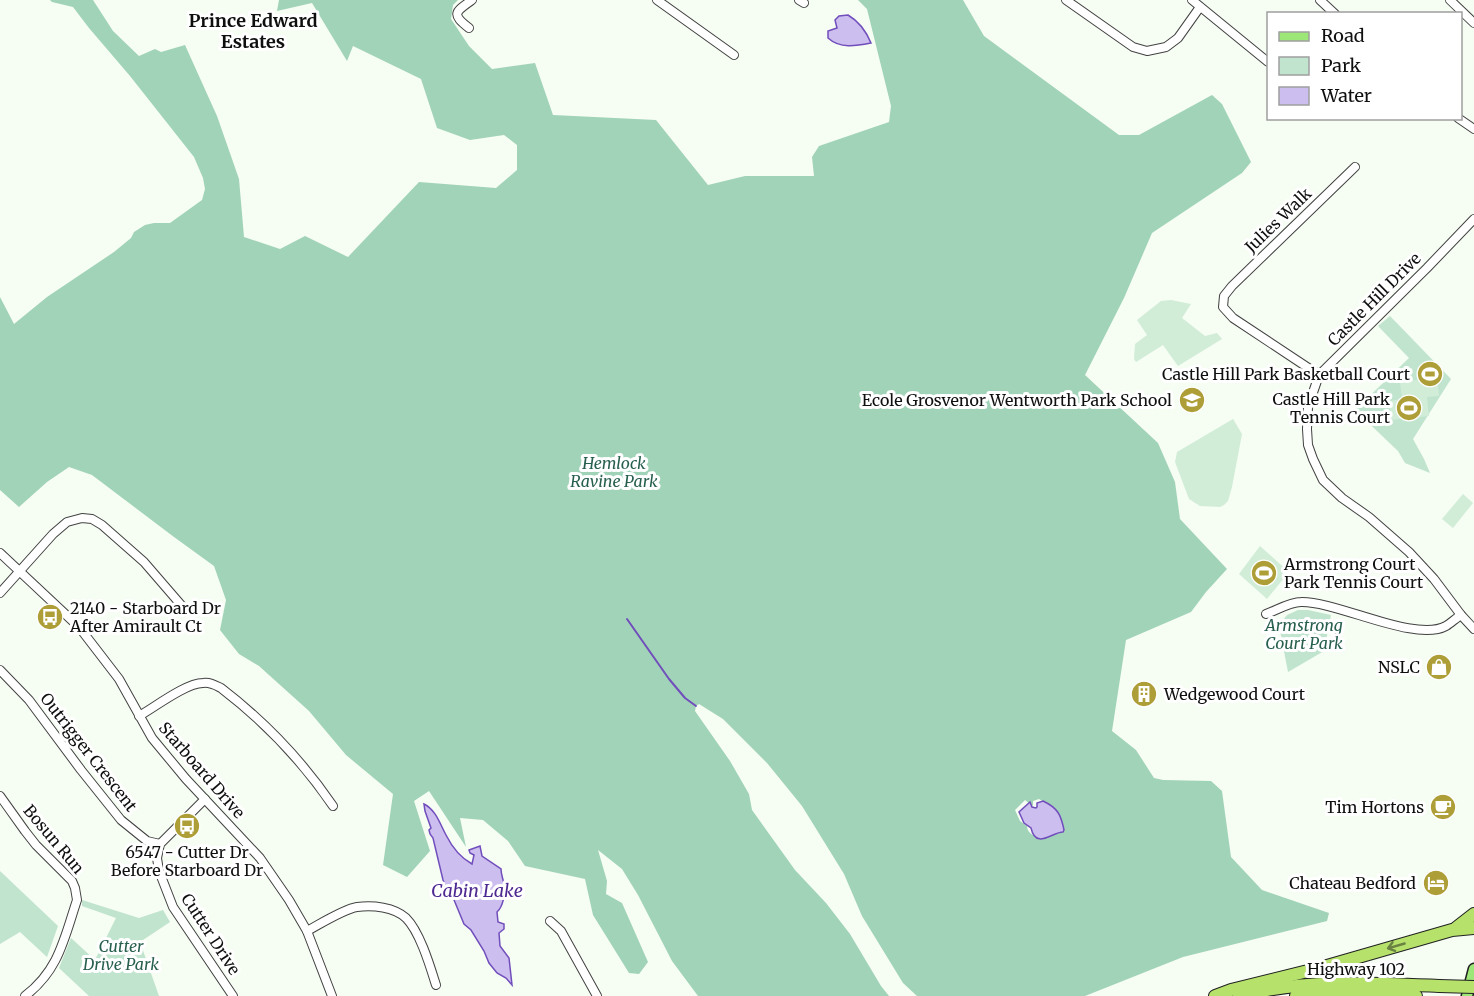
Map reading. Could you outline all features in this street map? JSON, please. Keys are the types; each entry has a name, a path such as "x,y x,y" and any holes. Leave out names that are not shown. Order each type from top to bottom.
{"highway":[{"path":"1452,930 1474,914"},
{"path":"1215,996 1452,930 1474,928"},
{"name":"Highway 102","path":"1239,996 1307,985 1369,983 1474,987"},
{"name":"Highway 102","path":"1296,996 1365,993 1416,996"}],"main road":[{"path":"1467,996 1474,969"}],"street":[{"path":"469,28 459,20 457,13 472,0"},
{"path":"657,0 734,55"},
{"path":"1066,0 1133,47 1147,51 1166,47 1178,38 1200,7"},
{"path":"1192,0 1267,60"},
{"path":"1320,0 1333,12"},
{"path":"1450,0 1474,23"},
{"path":"1461,120 1474,129"},
{"name":"Julies Walk","path":"1319,375 1233,318 1223,307 1224,296 1355,167"},
{"name":"Castle Hill Drive","path":"1474,219 1319,375 1308,407 1306,429 1312,459 1323,480 1409,552 1474,629"},
{"path":"0,593 53,534 68,522 82,518 92,519 102,525 144,562 182,606"},
{"name":"Starboard Drive","path":"0,553 79,627 119,678 152,738 186,779 260,858 290,900 307,931 332,996"},
{"path":"1266,614 1297,602 1304,602 1414,629 1429,630 1445,627 1461,615"},
{"name":"Outrigger Crescent","path":"0,670 29,700 121,820 147,841 160,844"},
{"path":"139,716 182,690 197,684 204,682 221,688 270,731 298,761 333,806"},
{"name":"Bosun Run","path":"0,796 36,845 72,881 77,895 52,968 43,980 24,996"},
{"path":"160,844 205,799"},
{"name":"Cutter Drive","path":"160,844 157,858 159,871 173,907 233,996"},
{"path":"307,931 357,907 395,910 406,918 414,930 436,985"},
{"path":"550,921 561,931 597,996"}],"green space":[{"name":"Hemlock Ravine Park","path":"50,0 93,0 113,31 139,56 155,49 161,52 185,45 217,116 239,179 244,237 280,249 305,236 348,257 419,182 496,188 517,170 517,145 504,135 470,140 437,128 421,79 353,46 347,61 312,3 277,11 279,0 458,0 453,5 451,19 469,46 492,69 535,63 553,115 656,120 708,185 745,176 814,176 812,157 819,146 889,122 891,106 867,9 858,0 963,0 984,36 1119,135 1139,135 1212,95 1222,104 1251,162 1242,173 1152,233 1124,298 1085,375 1158,443 1175,482 1180,519 1227,569 1191,612 1126,640 1112,731 1136,750 1154,778 1211,781 1222,791 1231,857 1262,890 1329,913 1327,921 1183,957 1085,996 917,996 903,983 862,916 844,874 802,806 767,763 723,719 699,704 695,711 730,761 749,794 752,810 795,870 826,903 850,934 889,996 698,996 672,961 622,869 598,850 607,881 606,894 622,903 648,962 639,974 629,973 593,915 585,879 525,866 508,841 483,820 460,818 466,847 429,791 414,801 430,851 407,877 383,865 393,794 346,755 309,711 259,666 239,654 220,630 226,600 214,566 92,475 69,467 47,482 19,507 0,490 0,297 14,324 47,297 114,252 131,238 134,232 145,225 170,223 202,200 205,189 194,157 130,76 73,7","holes":["1039,799 1049,805 1037,837 1030,833 1027,826 1020,821 1015,810 1025,800 1032,806 1033,801"]},
{"path":"1171,300 1191,304 1182,318 1205,336 1217,333 1222,339 1178,366 1163,345 1136,362 1134,359 1135,344 1147,335 1137,320 1161,301"},
{"path":"1390,316 1451,379 1413,439 1430,473 1405,463 1398,451 1355,410 1409,358 1378,326"},
{"path":"1436,368 1439,396 1427,397 1429,416 1391,420 1389,401 1402,399 1400,382 1425,379 1424,370"},
{"path":"1233,419 1242,434 1228,501 1220,507 1200,506 1189,499 1175,462 1177,452"},
{"path":"1463,494 1473,503 1453,528 1442,519"},
{"name":"Armstrong Court Park Tennis Court","path":"1260,546 1289,572 1267,599 1239,574"},
{"name":"Armstrong Court Park","path":"1298,610 1331,615 1324,651 1288,672 1279,625 1287,615"},
{"path":"0,871 58,926 47,957 20,932 0,944"},
{"name":"Cutter Drive Park","path":"82,900 139,918 163,910 170,922 140,942 159,996 89,996 59,968 71,938 95,960 116,918 82,906"}],"water":[{"path":"848,15 862,27 871,43 843,45 828,38 828,31 837,28 835,20 839,16"},
{"path":"1043,801 1058,812 1064,830 1040,839 1024,823 1019,812 1030,802 1032,807 1036,808 1037,803"},
{"name":"Cabin Lake","path":"424,804 435,814 451,844 464,859 472,864 474,855 469,850 480,846 482,856 501,869 505,891 497,912 498,922 504,924 504,929 499,933 500,946 509,958 512,985 489,963 471,930 464,924 452,895 446,887 430,834 431,828"}],"waterway":[{"path":"627,619 669,679 685,698 696,706"}],"place":[{"name":"Castle Hill Park Basketball Court","path":"1430,374"},
{"name":"Ecole Grosvenor Wentworth Park School","path":"1192,400"},
{"name":"Castle Hill Park Tennis Court","path":"1409,408"},
{"name":"Armstrong Court Park Tennis Court","path":"1264,573"},
{"name":"2140 - Starboard Dr After Amirault Ct","path":"50,617"},
{"name":"NSLC","path":"1439,667"},
{"name":"Wedgewood Court","path":"1144,694"},
{"name":"Tim Hortons","path":"1443,807"},
{"name":"6547 - Cutter Dr Before Starboard Dr","path":"187,826"},
{"name":"Chateau Bedford","path":"1436,883"}],"district":[{"name":"Prince Edward Estates","path":"253,30"}]}
